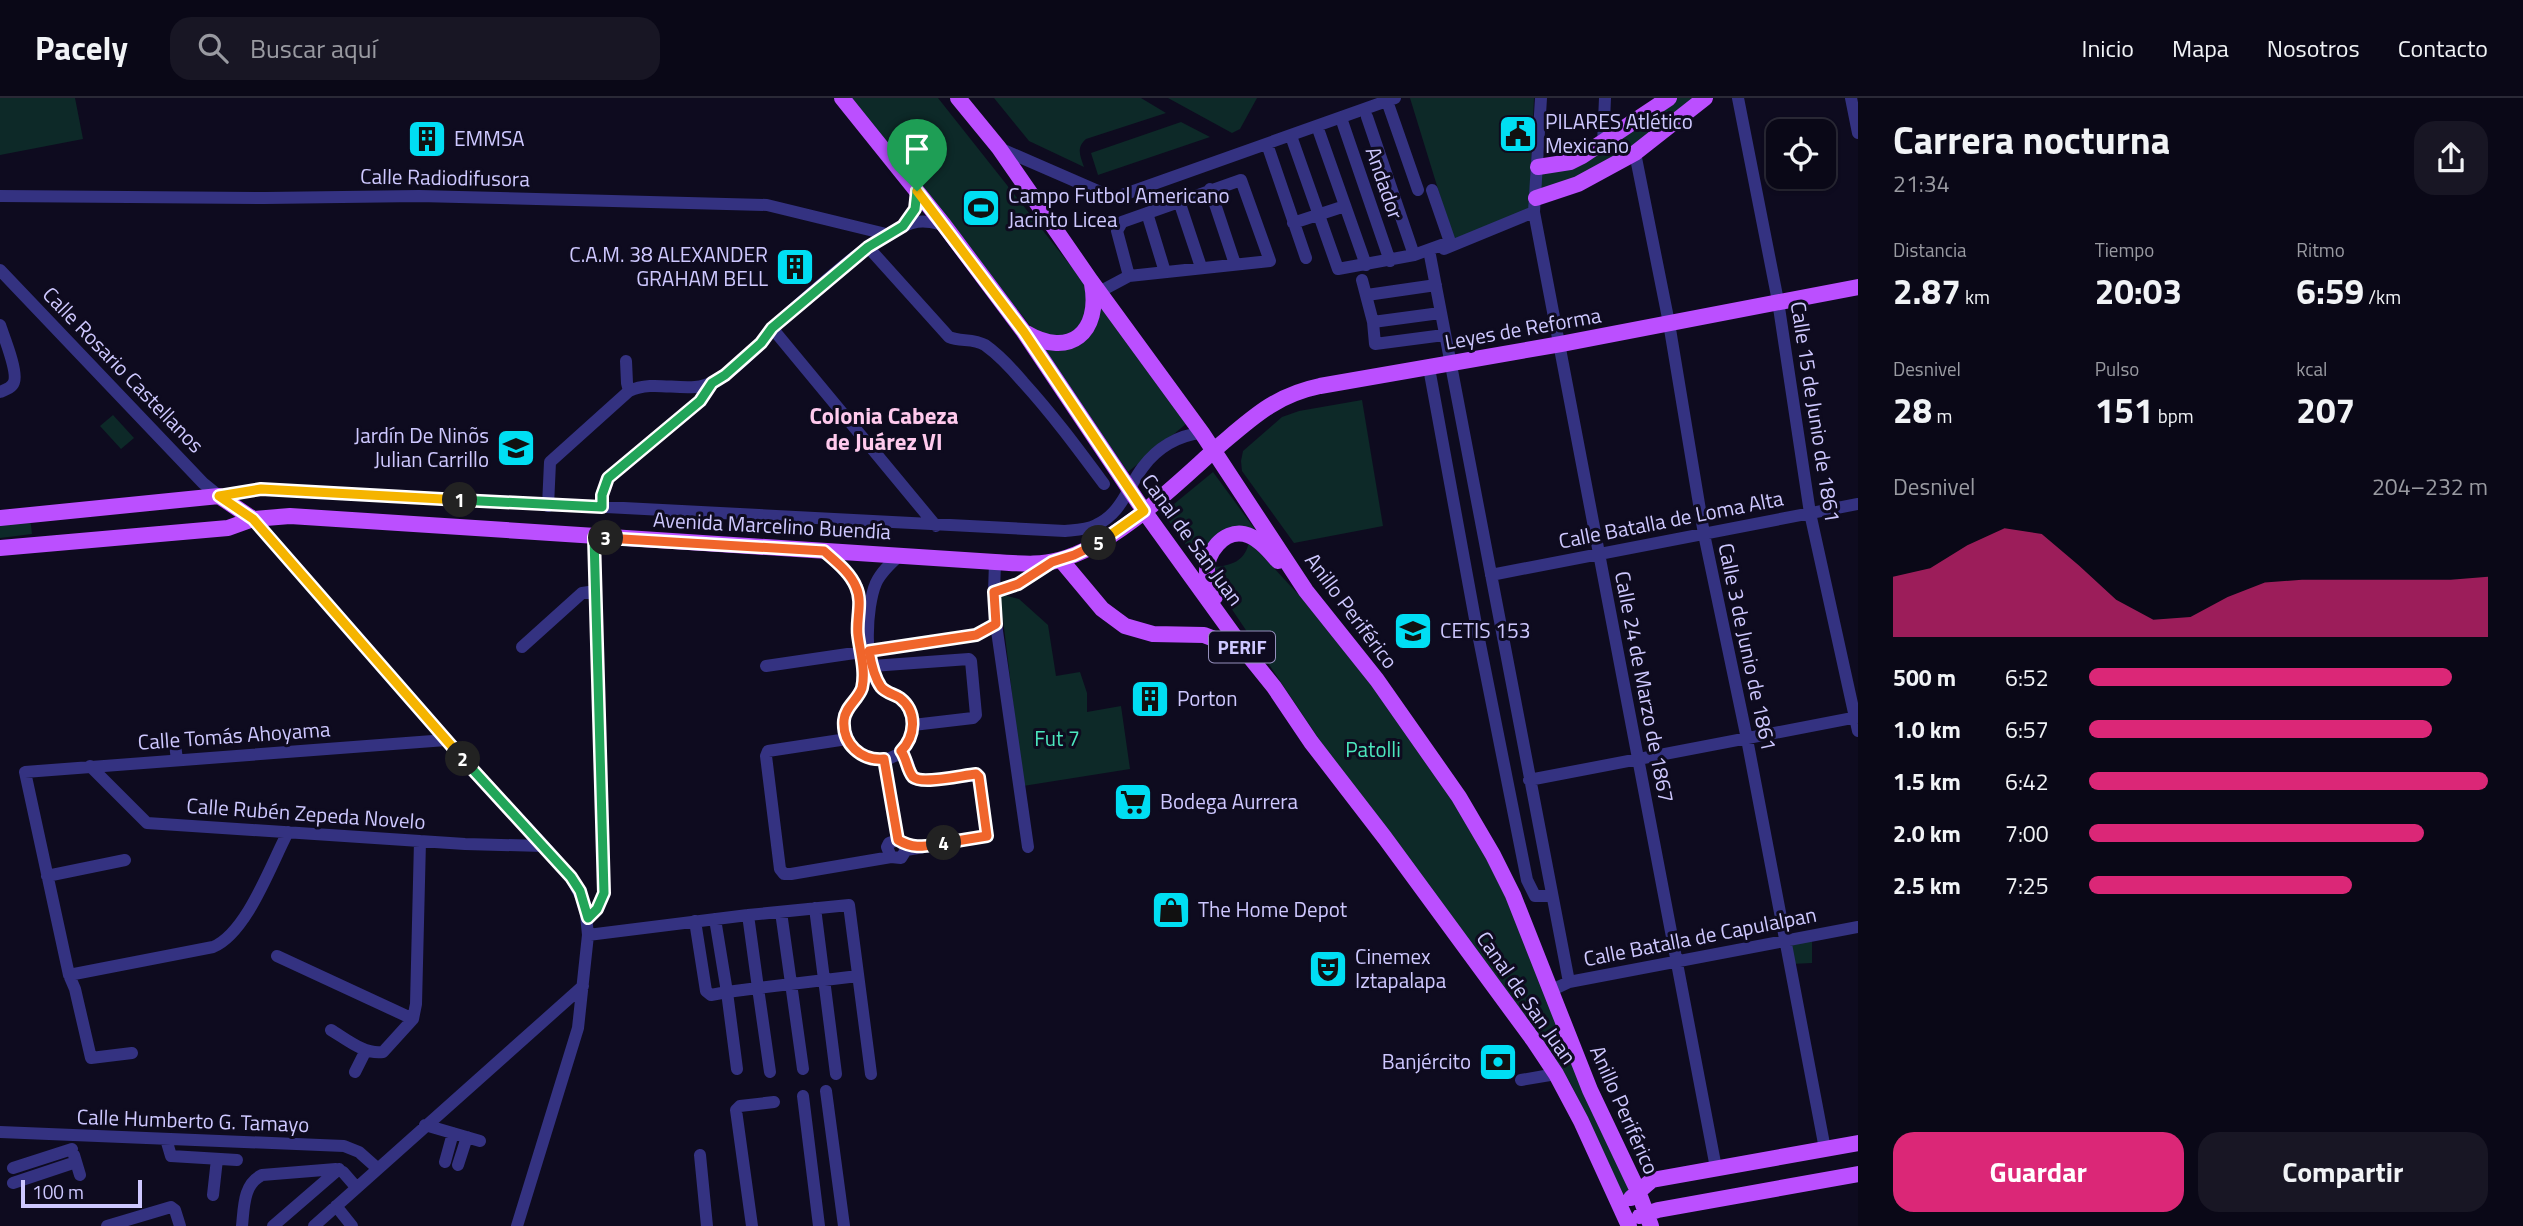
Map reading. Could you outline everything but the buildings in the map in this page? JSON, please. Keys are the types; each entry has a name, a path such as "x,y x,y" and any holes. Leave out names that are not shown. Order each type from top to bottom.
{"main road":[{"name":"Canal de San Juan","path":"842,98 944,225 1024,332 1144,511 1331,768 1469,951 1556,1074 1626,1218"},
{"name":"Anillo Periférico","path":"958,98 999,148 1095,287 1202,433 1306,591 1377,680 1459,797 1513,895 1590,1090 1638,1191"},
{"path":"1538,167 1570,162 1602,144 1654,103 1669,98"},
{"path":"1535,205 1636,153 1705,98"},
{"path":"1024,332 1037,340 1051,343 1061,343 1079,336 1088,327 1094,314 1095,287"},
{"name":"Leyes de Reforma","path":"1214,451 1257,413 1286,395 1320,386 1561,344 1858,287"},
{"name":"Avenida Marcelino Buendía","path":"0,548 228,528 253,519 290,516 995,562 1057,561 1097,544 1144,511 1214,451"},
{"path":"219,496 253,519"},
{"name":"Avenida Marcelino Buendía","path":"0,518 219,496"},
{"path":"1242,646 1207,578 1211,552 1223,540 1236,534 1255,539 1306,591"},
{"path":"1057,561 1102,609 1125,626 1153,634 1204,635 1242,646"},
{"path":"1858,1143 1652,1180 1638,1191 1626,1218 1649,1220 1858,1174"},
{"path":"1638,1191 1649,1220"}],"street":[{"name":"Calle 24 de Marzo de 1867","path":"1541,98 1535,205 1716,1168"},
{"path":"1602,144 1605,98"},
{"name":"Calle 15 de Junio de 1861","path":"1738,98 1778,301 1810,513 1858,731"},
{"path":"1851,98 1858,132"},
{"path":"999,148 1114,198 1391,100"},
{"name":"Andador","path":"1391,100 1418,190"},
{"name":"Andador","path":"1367,117 1415,255"},
{"name":"Andador","path":"1341,118 1390,261"},
{"path":"1317,126 1366,265"},
{"name":"Andador","path":"1291,136 1338,269 1430,252 1450,242 1432,190"},
{"path":"1267,144 1306,258"},
{"name":"Calle 3 de Junio de 1861","path":"1636,153 1670,323 1704,534 1787,941 1825,1149"},
{"path":"1095,287 1129,276 1270,261 1241,180 1122,222 1118,227 1129,276"},
{"path":"1210,190 1235,264"},
{"path":"903,226 915,209 917,191"},
{"name":"Calle Radiodifusora","path":"0,196 419,196 767,205 887,234"},
{"path":"1179,201 1201,267"},
{"path":"1535,205 1430,252 1569,982"},
{"path":"1293,223 1345,206"},
{"path":"1147,213 1165,272"},
{"path":"548,506 550,462 629,391 638,387 696,387 712,383 761,343 772,328 887,234 903,226 925,221 944,225"},
{"path":"868,247 949,337 957,341 984,344 1008,365 1055,417 1104,484"},
{"name":"Calle Rosario Castellanos","path":"0,270 203,483 219,496"},
{"path":"1362,280 1373,322 1375,344 1444,335"},
{"path":"1367,295 1436,285"},
{"path":"1373,322 1440,313"},
{"path":"0,325 4,353 14,374 14,383 0,392"},
{"path":"772,328 936,526"},
{"path":"626,361 626,383 629,391"},
{"path":"1429,368 1530,889 1535,896 1551,896"},
{"path":"602,507 602,495 608,478 700,401 712,383"},
{"name":"Avenida Marcelino Buendía","path":"219,496 261,489 936,526 1082,530 1107,519 1123,502 1143,467 1171,442 1179,437 1202,433"},
{"name":"Calle Batalla de Loma Alta","path":"1491,575 1858,504"},
{"path":"253,519 446,740 544,846 580,891 588,918 588,935 578,1028 517,1226"},
{"path":"588,918 597,909 604,893 594,537"},
{"path":"824,551 851,578 858,590 858,632 865,651 883,690 905,703 912,717 913,725 908,742 901,751 884,759 872,759 858,753 847,738 844,719 861,692 863,681 865,651 867,623 872,592 877,580 900,555"},
{"path":"994,592 1018,584 1057,561"},
{"path":"995,562 996,624 1028,846"},
{"path":"522,647 582,593 596,591"},
{"path":"766,666 976,635 996,624"},
{"path":"872,666 971,661 978,710 976,715 973,718 913,725"},
{"path":"1491,695 1513,691"},
{"path":"1530,779 1857,718"},
{"path":"847,738 768,751 766,756 780,869 784,874 897,847 987,836 982,792 976,774 915,779 901,751"},
{"name":"Calle Tomás Ahoyama","path":"47,876 25,772 446,740"},
{"path":"175,744 177,760"},
{"path":"884,759 897,847"},
{"name":"Calle Rubén Zepeda Novelo","path":"90,766 147,823 420,841 544,846"},
{"path":"69,975 224,943 245,915 288,832"},
{"path":"331,1030 376,1054 383,1052 413,1018 416,1004 420,841"},
{"path":"125,860 47,876 90,1058 132,1053"},
{"path":"588,935 849,905 871,1074"},
{"path":"815,908 836,1074"},
{"path":"781,912 803,1069"},
{"path":"748,915 769,1072"},
{"path":"715,919 737,1069"},
{"path":"695,921 706,991 711,995 858,976"},
{"name":"Calle Batalla de Capulalpan","path":"1552,990 1569,982 1858,927"},
{"path":"277,956 413,1018"},
{"path":"314,1226 583,986"},
{"path":"355,1072 366,1050"},
{"path":"1521,1080 1556,1074"},
{"path":"827,1091 844,1226"},
{"path":"803,1096 819,1226"},
{"path":"752,1226 736,1110 740,1107 774,1102"},
{"path":"425,1125 453,1133 473,1139 451,1163 453,1133"},
{"name":"Calle Humberto G. Tamayo","path":"0,1132 344,1146 359,1152 377,1168"},
{"path":"68,1135 80,1175"},
{"path":"166,1139 171,1156 237,1160"},
{"path":"700,1155 707,1226"},
{"path":"13,1168 74,1156"},
{"path":"13,1183 74,1156"},
{"path":"213,1195 217,1159"},
{"path":"242,1226 244,1200 258,1176 340,1170 356,1186"},
{"path":"272,1226 340,1170"},
{"path":"336,1206 352,1226"},
{"path":"107,1226 171,1207 175,1210 180,1226"}],"green space":[{"path":"0,98 75,98 83,139 0,155"},
{"path":"852,98 938,98 1082,280 1088,307 1076,332 1063,338 1036,333"},
{"path":"994,98 1141,98 1166,113 1086,139 1080,149 1084,167 1029,141"},
{"path":"1168,98 1257,98 1240,129 1232,133"},
{"path":"1410,98 1534,98 1529,209 1454,241"},
{"path":"1675,98 1701,98 1632,152 1537,196 1541,174"},
{"path":"1181,122 1210,137 1098,175 1091,153"},
{"path":"1102,302 1186,424 1128,472 1038,346 1056,350"},
{"path":"1362,400 1383,526 1294,543 1242,471 1243,451 1282,417 1299,411"},
{"path":"113,415 134,438 121,449 100,426"},
{"path":"1213,472 1257,532 1243,529 1202,567 1163,513"},
{"path":"30,517 32,534 0,538 0,520"},
{"name":"Patolli","path":"1249,541 1310,607 1383,698 1432,765 1500,882 1581,1087 1628,1185 1629,1193 1624,1198 1571,1084 1343,775 1217,586 1213,567 1237,561 1245,553"},
{"name":"Fut 7","path":"1000,594 1019,599 1048,625 1056,676 1080,672 1087,693 1087,712 1121,706 1130,769 1023,786"},
{"path":"1812,939 1812,963 1791,964 1791,945"}],"place":[{"name":"PILARES Atlético Mexicano","path":"1518,134"},
{"name":"EMMSA","path":"427,139"},
{"name":"Campo Futbol Americano Jacinto Licea","path":"981,208"},
{"name":"C.A.M. 38 ALEXANDER GRAHAM BELL","path":"795,267"},
{"name":"Jardín De Ninõs Julian Carrillo","path":"516,448"},
{"name":"CETIS 153","path":"1413,631"},
{"name":"Porton","path":"1150,699"},
{"name":"Bodega Aurrera","path":"1133,802"},
{"name":"The Home Depot","path":"1171,910"},
{"name":"Cinemex Iztapalapa","path":"1328,969"},
{"name":"Banjército","path":"1498,1062"}],"district":[{"name":"Colonia Cabeza de Juárez VI","path":"884,429"}],"route":[{"path":"917,191 1024,332 1144,511 1097,544 1052,562 1018,584 994,592 996,624 987,631 976,635 869,651 872,666 883,690 905,703 912,717 912,734 901,751 906,757 911,775 915,779 927,780 976,774 980,779 987,836 915,847 898,840 884,759 864,757 852,748 847,738 844,719 861,692 863,681 858,632 859,596 853,582 834,559 824,551 594,537 604,893 597,909 588,918 580,891 544,846 446,740 253,519 219,496 261,489 602,507 604,485 608,478 700,401 712,383 761,343 772,328 868,247 903,226 915,209 917,191"}]}
